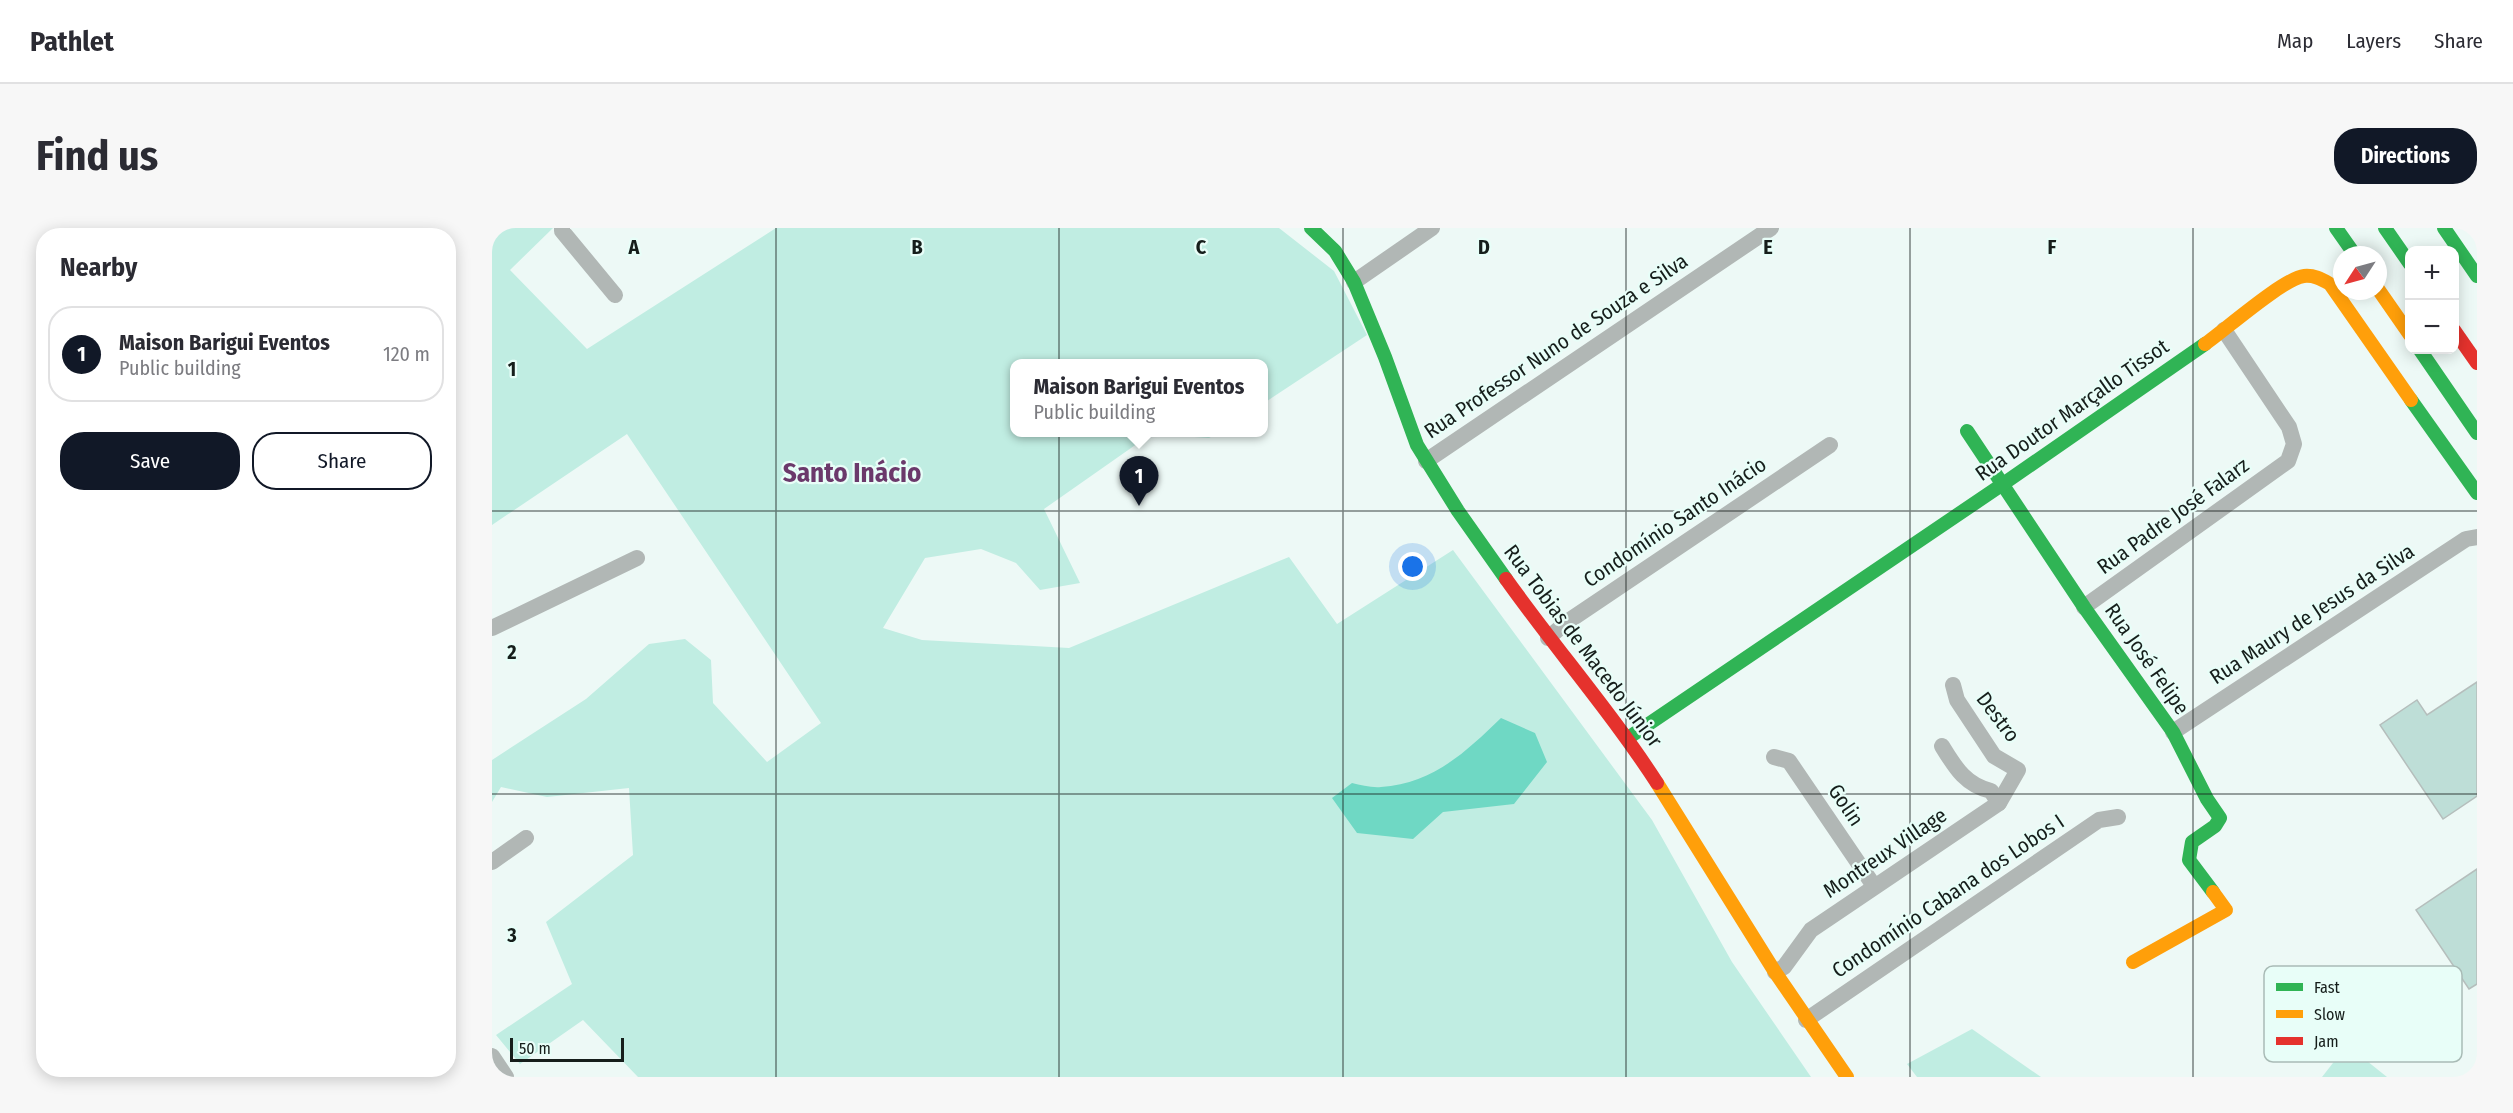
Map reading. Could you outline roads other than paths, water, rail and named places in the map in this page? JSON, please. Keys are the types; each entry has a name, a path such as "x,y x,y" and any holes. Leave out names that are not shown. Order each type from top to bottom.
{"main road":[{"name":"Rua Tobias de Macedo Júnior","path":"1311,228 1335,251 1354,282 1385,357 1417,446 1426,461 1458,511 1548,638 1628,738 1806,1020 1847,1077"},
{"path":"2336,228 2349,246"},
{"path":"2385,228 2405,258"},
{"path":"2444,228 2477,276"},
{"name":"Rua Doutor Marçallo Tissot","path":"1628,738 2003,484 2224,330 2281,287 2302,276 2317,277 2330,284 2477,494"},
{"path":"2385,300 2405,329"},
{"path":"2459,337 2477,363"},
{"path":"2423,354 2477,433"},
{"name":"Rua José Felipe","path":"1967,430 2084,607 2173,732 2207,799 2220,818 2215,826 2192,843 2189,860 2226,910 2133,962"}],"street":[{"path":"562,228 562,231 615,295"},
{"path":"1354,282 1432,228"},
{"name":"Rua Professor Nuno de Souza e Silva","path":"1426,461 1771,228"},
{"name":"Rua Padre José Falarz","path":"2084,607 2288,461 2294,444 2289,427 2224,330"},
{"name":"Condomínio Santo Inácio","path":"1548,638 1567,622 1830,446"},
{"name":"Rua Maury de Jesus da Silva","path":"2173,732 2466,539 2477,537"},
{"path":"492,628 637,558"},
{"name":"Destro","path":"1953,685 1957,700 1994,756 2018,770"},
{"path":"1942,746 1961,776 1980,788 1991,791 1999,803"},
{"name":"Golin","path":"1774,757 1789,761 1874,886"},
{"name":"Montreux Village","path":"1775,972 1784,967 1811,930 1999,803 2018,770"},
{"name":"Condomínio Cabana dos Lobos I","path":"1806,1020 2099,820 2118,817"},
{"path":"492,862 526,838"},
{"path":"492,1056 506,1077"}],"place":[{"name":"Maison Barigui Eventos","path":"1139,506"}],"district":[{"name":"Santo Inácio","path":"852,473"}]}
